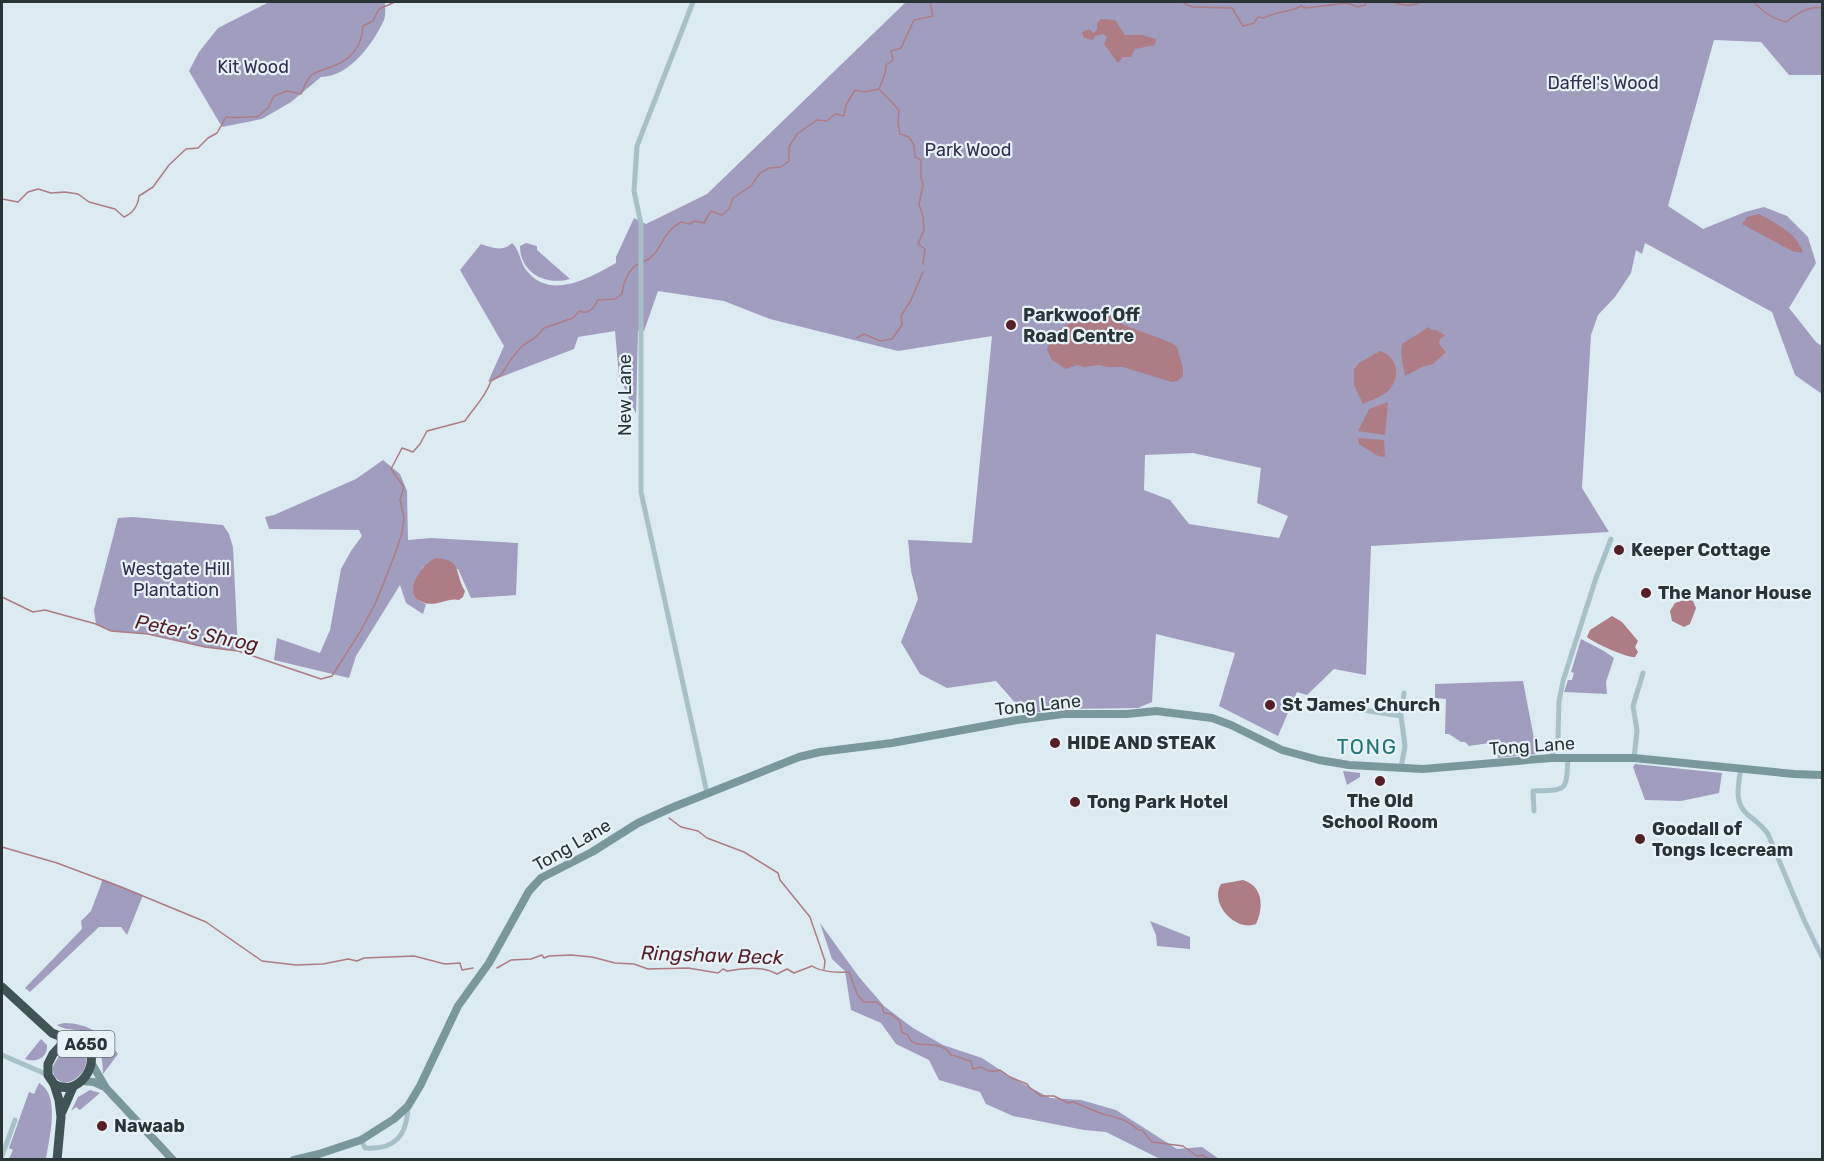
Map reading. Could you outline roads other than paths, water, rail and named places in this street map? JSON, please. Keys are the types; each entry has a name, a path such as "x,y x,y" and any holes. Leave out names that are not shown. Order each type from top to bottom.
{"highway":[{"name":"A650","path":"2,987 52,1033 69,1040 86,1043 92,1052 92,1064 65,1102 61,1117 57,1160"},
{"name":"A650","path":"52,1033 48,1075 54,1084 59,1100 61,1117"},
{"name":"A650","path":"51,1057 69,1040"},
{"name":"A650","path":"54,1084 63,1088 77,1084"}],"street":[{"name":"New Lane","path":"693,2 637,146 634,191 641,224 642,259 641,492 707,793"},
{"path":"1551,758 1558,738 1559,701 1563,681 1611,539"},
{"path":"1634,758 1637,731 1633,706 1643,673"},
{"path":"1401,768 1405,746 1401,716 1404,693"},
{"path":"1365,700 1363,710 1401,716"},
{"name":"Tong Lane","path":"294,1160 361,1140 394,1119 408,1106 458,1006 489,963 529,891 537,881 592,852 638,823 707,793 820,752 1064,714 1127,714 1156,711 1196,715 1223,721 1274,747 1339,764 1434,768 1551,758 1634,758 1822,775"},
{"path":"1534,811 1533,791 1558,790 1566,785 1568,758"},
{"path":"1741,767 1737,800 1744,812 1763,826 1768,834 1822,957"},
{"path":"2,1055 48,1075"},
{"path":"29,1066 51,1057"},
{"path":"92,1064 106,1088 173,1160"},
{"path":"77,1084 94,1082 106,1088"},
{"name":"Tong Lane","path":"361,1140 365,1148 378,1149 390,1145 399,1138 408,1122 408,1106"},
{"path":"2,1156 4,1141 15,1120"}],"waterway":[{"path":"2,199 18,202 28,192 38,189 51,193 65,192 78,194 89,202 115,209 124,217 136,206 139,196 153,187 169,165 186,149 198,148 217,133 226,117 257,117 268,108 274,96 287,91 301,94 307,80 313,74 338,64 350,56 358,46 363,26 373,21 379,9 395,2"},
{"name":"Peter's Shrog","path":"643,262 654,254 669,232 681,222 704,223 711,211 722,215 729,209 733,198 751,186 760,173 769,168 781,167 789,161 789,147 797,134 817,120 827,121 835,114 844,116 846,105 855,90 864,92 879,89 886,65 893,60 891,51 901,48 914,20 933,16 930,2"},
{"path":"1182,2 1192,7 1232,8 1243,26 1254,23 1258,17 1264,18 1301,6 1306,8 1347,3 1358,7 1365,5 1366,2"},
{"path":"1392,2 1407,5 1421,2"},
{"path":"1754,2 1768,15 1786,22 1808,9 1822,8"},
{"path":"880,90 899,110 900,134 909,137 914,145 915,157 921,160 923,185 919,204 924,230 918,244 925,249 923,264"},
{"name":"Peter's Shrog","path":"2,597 33,612 45,610 96,624 111,631 148,634 205,647 238,651 321,679 332,676 376,602 402,533 404,518 400,499 404,487 391,469 402,448 413,452 427,431 465,421 483,397 491,381 501,375 522,346 536,337 544,328 573,318 579,311 589,311 598,300 615,299 622,294 627,277 638,264"},
{"path":"857,338 864,334 880,341 892,339 902,325 901,316 923,272"},
{"path":"669,818 681,827 698,831 707,838 744,852 778,873 780,880 810,917 825,961 824,969"},
{"path":"2,847 57,863 206,922 262,961 296,965 323,964 348,959 357,961 364,958 414,956 445,964 460,963 462,970 473,968"},
{"name":"Ringshaw Beck","path":"497,968 511,960 531,959 542,955 544,958 571,955 634,964 648,969 688,968 718,973 723,969 727,971 759,969 777,974 787,969 794,973 812,966 830,972 849,972 858,996 864,1002 876,1002 882,1006 884,1013 891,1014 899,1020 902,1032 915,1043 939,1046 951,1055 971,1061 973,1069 981,1067 990,1071 1000,1070 1027,1084 1041,1096 1054,1096 1068,1103 1073,1102 1121,1119 1138,1130 1142,1130 1152,1142 1183,1146 1197,1156 1202,1155 1210,1160"}],"place":[{"name":"Parkwoof Off Road Centre","path":"1011,325"},
{"name":"Keeper Cottage","path":"1619,550"},
{"name":"The Manor House","path":"1646,593"},
{"name":"St James' Church","path":"1270,705"},
{"name":"HIDE AND STEAK","path":"1055,743"},
{"name":"The Old School Room","path":"1380,781"},
{"name":"Tong Park Hotel","path":"1075,802"},
{"name":"Goodall of Tongs Icecream","path":"1640,839"},
{"name":"Nawaab","path":"102,1126"}],"district":[{"name":"TONG","path":"1367,747"}],"park label":[{"name":"Kit Wood","path":"253,67"},
{"name":"Daffel's Wood","path":"1603,83"},
{"name":"Park Wood","path":"968,150"},
{"name":"Westgate Hill Plantation","path":"176,579"}]}
